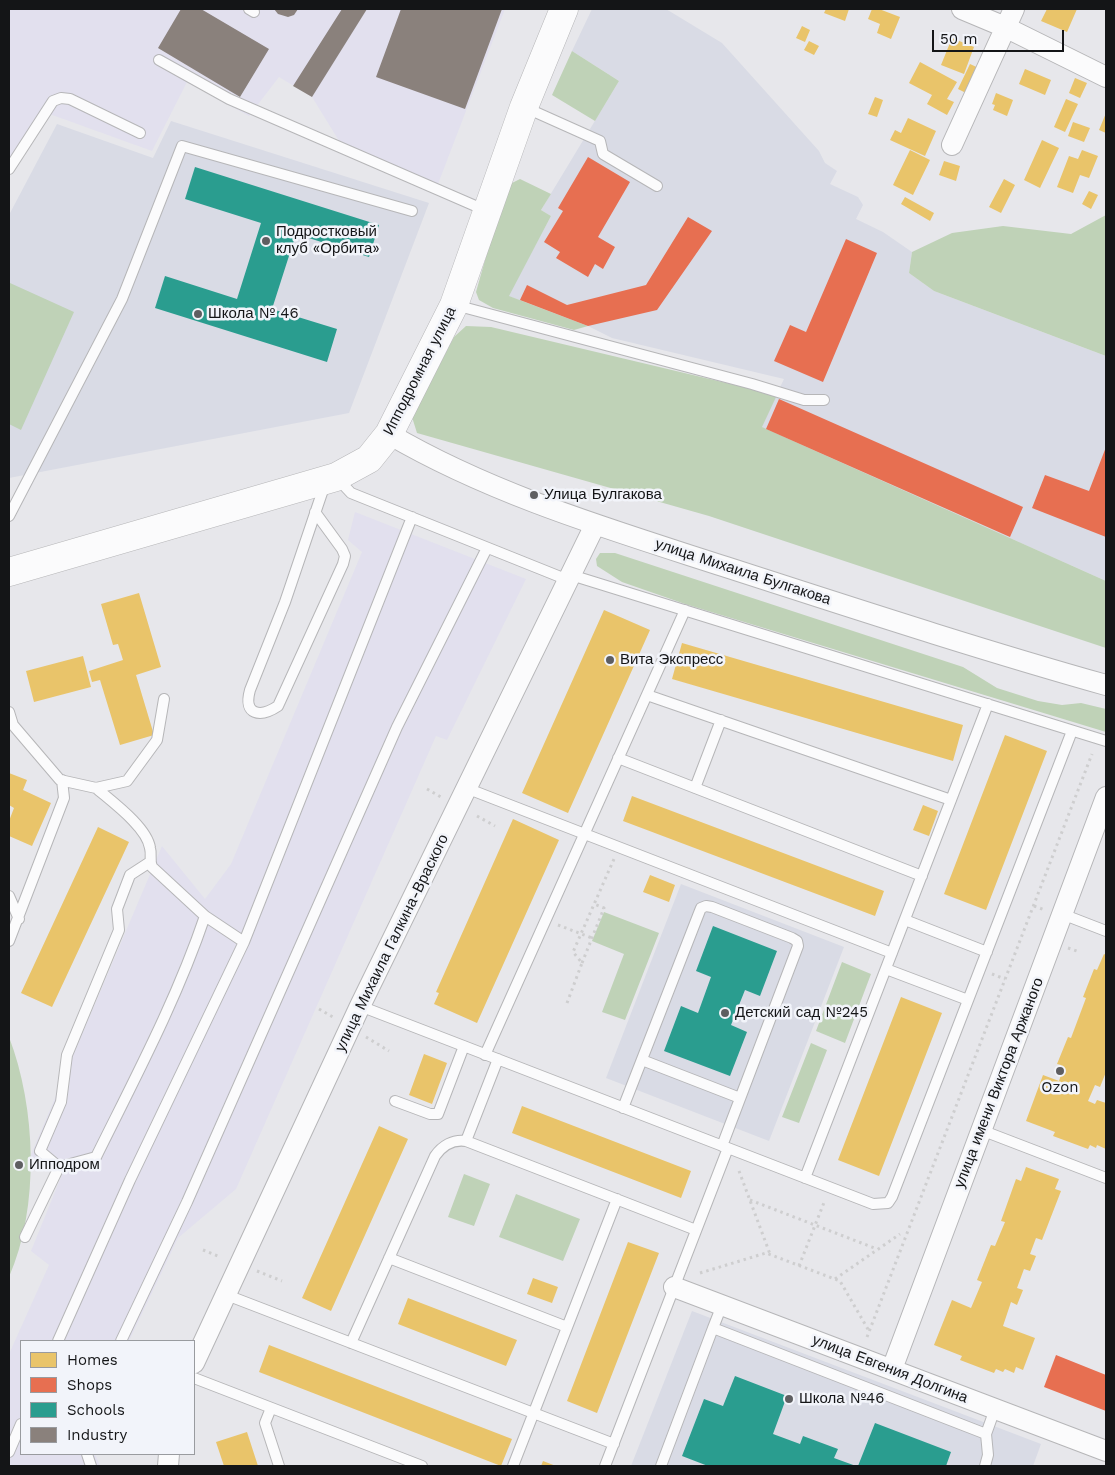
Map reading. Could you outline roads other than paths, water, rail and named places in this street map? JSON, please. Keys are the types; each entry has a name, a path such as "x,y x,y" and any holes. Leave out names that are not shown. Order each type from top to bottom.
{"street":[{"name":"Ипподромная улица","path":"9,572 331,479 369,459 389,434 454,305 524,107 564,9"},
{"path":"962,9 1005,27 1106,77"},
{"path":"952,145 1014,9"},
{"name":"улица Михаила Булгакова","path":"389,434 410,447 488,483 595,525 985,651 1106,685"},
{"name":"улица Михаила Галкина-Враского","path":"195,1361 224,1294 360,1006 595,525"},
{"name":"улица имени Виктора Аржаного","path":"892,1369 1106,796"},
{"name":"улица Евгения Долгина","path":"674,1286 1106,1451"}],"lane":[{"path":"159,60 229,100 486,211"},
{"path":"9,169 53,101 61,98 70,99 140,132"},
{"path":"524,107 600,141 603,154 658,186"},
{"path":"9,516 122,299 182,146 412,211"},
{"path":"454,305 752,384 804,400 824,400"},
{"path":"315,512 342,549 345,556 343,564 278,706 266,714 258,713 249,708 247,701 250,690 285,602 315,512 331,479 351,493 488,548 569,577 685,610 1106,741"},
{"path":"58,1340 130,1180 244,942 412,518"},
{"path":"120,1340 187,1202 397,727 488,548"},
{"path":"486,1055 685,610"},
{"path":"647,695 951,800"},
{"path":"9,716 13,725 62,780 96,788 127,782 157,740 164,699"},
{"path":"805,1178 988,704"},
{"path":"694,788 721,720"},
{"path":"360,1006 873,1204 888,1203 892,1197 1072,731"},
{"path":"618,758 922,876"},
{"path":"9,941 64,798 62,780"},
{"path":"96,788 134,820 150,847 152,867 205,916 244,942"},
{"path":"466,788 892,952"},
{"path":"59,1167 40,1151 61,1102 67,1055 119,930 117,909 130,876 150,862"},
{"path":"9,896 19,919"},
{"path":"605,1466 696,1230 740,1098 797,952 797,941 712,907 706,906 701,908 623,1108"},
{"path":"1062,914 1106,931"},
{"path":"26,1237 59,1167 96,1157 142,1064 194,949 205,916"},
{"path":"904,920 986,952"},
{"path":"886,969 968,1000"},
{"path":"395,1101 430,1114 438,1114 464,1046"},
{"path":"466,1141 498,1059"},
{"path":"642,1060 740,1098"},
{"path":"981,1130 1106,1178"},
{"path":"351,1343 439,1149 453,1142 466,1141 696,1230"},
{"path":"513,1466 617,1199"},
{"path":"389,1258 567,1326"},
{"path":"224,1294 614,1444"},
{"path":"661,1466 722,1305"},
{"path":"713,1328 986,1434"},
{"path":"195,1378 422,1466"},
{"path":"271,1408 265,1423 279,1466"},
{"path":"985,1466 988,1454 986,1434 996,1409"},
{"path":"9,1452 20,1426"}],"place":[{"name":"Подростковый клуб «Орбита»","path":"266,241"},
{"name":"Школа № 46","path":"198,314"},
{"name":"Улица Булгакова","path":"534,495"},
{"name":"Вита Экспресс","path":"610,660"},
{"name":"Детский сад №245","path":"725,1013"},
{"name":"Ozon","path":"1060,1071"},
{"name":"Ипподром","path":"19,1165"},
{"name":"Школа №46","path":"789,1399"}]}
